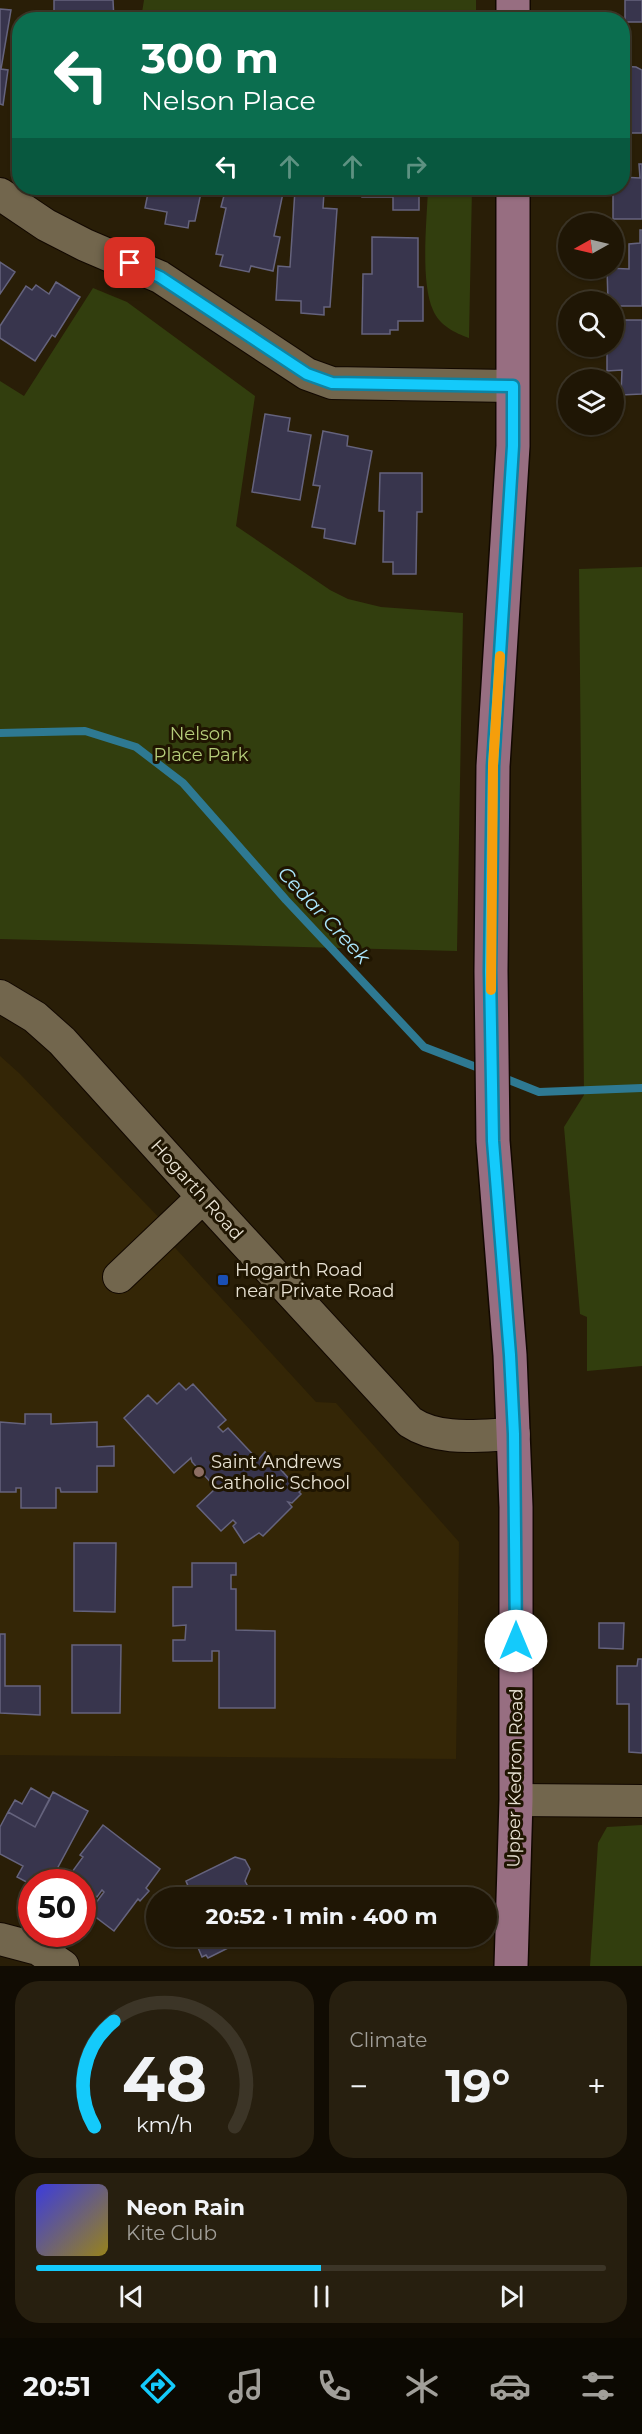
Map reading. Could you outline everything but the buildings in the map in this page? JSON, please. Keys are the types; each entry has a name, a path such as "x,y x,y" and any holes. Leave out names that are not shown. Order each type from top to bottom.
{"main road":[{"name":"Upper Kedron Road","path":"511,1966 516,1800 516,1507 510,1355 493,1141 490,971 493,766 513,446 513,195"}],"street":[{"path":"0,194 46,225 85,245 160,277 307,374 332,383 513,386"},
{"name":"Hogarth Road","path":"0,996 27,1012 62,1041 410,1422 423,1430 438,1434 514,1434"},
{"path":"119,1277 203,1197"},
{"path":"516,1800 642,1801"},
{"path":"0,1939 38,1949 63,1966"}],"shaded area":[{"name":"Saint Andrews Catholic School","path":"0,1056 173,1232 167,1239 316,1402 336,1403 459,1542 456,1759 0,1755"}],"green space":[{"path":"144,0 476,0 476,12 142,12"},
{"path":"428,195 472,195 469,338 443,324 433,310 427,283 425,250"},
{"name":"Nelson Place Park","path":"93,288 127,302 255,396 236,526 330,590 348,599 381,607 463,613 457,951 0,939 0,381 24,396"},
{"path":"642,567 642,1366 587,1371 587,1317 580,1314 564,1127 584,1095 579,569"},
{"path":"642,1825 642,1966 590,1966 598,1843 607,1827"}],"waterway":[{"name":"Cedar Creek","path":"0,733 85,731 136,747 183,783 286,900 424,1047 484,1070"},
{"name":"Cedar Creek","path":"499,1076 539,1092 642,1088"}],"slow traffic":[{"path":"491,990 493,766 500,656"}],"place":[{"name":"Hogarth Road near Private Road","path":"223,1280"},
{"name":"Saint Andrews Catholic School","path":"199,1472"}],"route":[{"path":"130,263 160,277 285,361 307,374 332,383 513,386 513,446 493,766 490,971 493,1141 514,1434 516,1641"}]}
